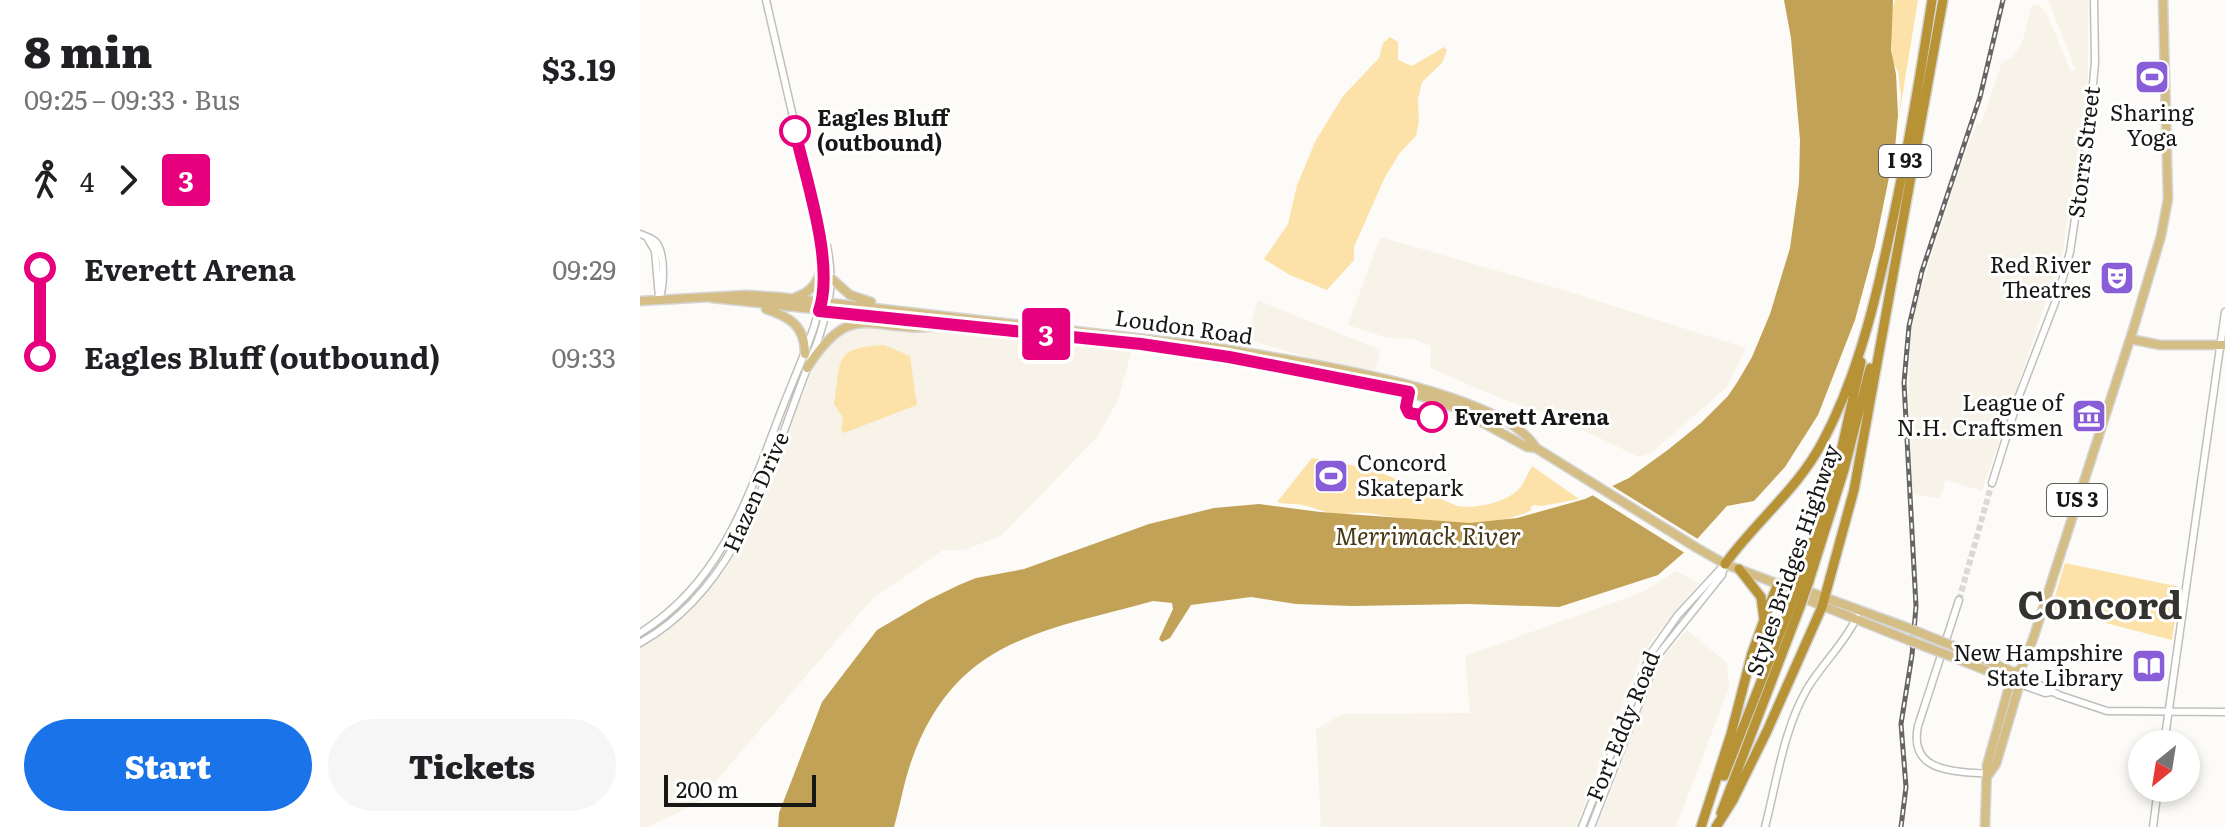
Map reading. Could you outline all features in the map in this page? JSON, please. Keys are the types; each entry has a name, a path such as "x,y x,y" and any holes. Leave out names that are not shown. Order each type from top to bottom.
{"highway":[{"name":"I 93","path":"1870,319 1899,199 1932,0"},
{"name":"I 93","path":"1890,299 1943,0"},
{"path":"1716,827 1767,731 1824,602 1854,490 1890,299"},
{"name":"Styles Bridges Highway","path":"1716,827 1844,470 1890,299"},
{"path":"1725,564 1811,462 1836,415 1870,319"},
{"name":"Styles Bridges Highway","path":"1805,580 1842,447 1870,319"},
{"path":"1739,569 1761,597 1764,620"},
{"path":"1702,827 1764,620 1778,584"},
{"name":"Styles Bridges Highway","path":"1702,827 1796,606"}],"main road":[{"name":"US 3","path":"1985,827 1989,774 1996,764 2018,676 2033,639 2157,253 2168,199 2163,0"},
{"path":"792,299 806,294 816,285 823,267"},
{"path":"832,279 844,291 860,299 930,314"},
{"name":"Loudon Road","path":"640,301 746,295 792,299 824,307 949,324 1141,344 1409,392 1456,408 1526,446 1536,448 1725,564 1778,584 1785,583 1856,620 1908,640 2018,676"},
{"name":"Loudon Road","path":"712,298 750,304 930,314 1197,345 1373,376 1428,389 1484,410 1530,437 1536,448"},
{"path":"750,304 782,314 796,323 804,337 805,354"},
{"path":"807,368 829,337 838,330 856,324 926,327 949,324"},
{"path":"2130,339 2160,345 2223,345"},
{"name":"Loudon Road","path":"1824,602 1861,610 1911,629 2018,676"}],"street":[{"path":"766,0 822,242 824,307"},
{"name":"Storrs Street","path":"1992,483 2070,252 2090,118 2095,62 2094,0"},
{"path":"643,235 657,243 660,253 663,291 659,300"},
{"path":"822,242 827,246 832,279 824,307"},
{"name":"Hazen Drive","path":"640,633 674,609 694,588 730,537 824,307"},
{"name":"Hazen Drive","path":"640,643 668,626 686,610 734,549 807,368 824,307"},
{"path":"2166,730 2223,345 2225,312"},
{"name":"Fort Eddy Road","path":"1582,827 1651,653 1678,615 1725,564"},
{"name":"Fort Eddy Road","path":"1591,827 1658,655 1722,575 1725,564"},
{"path":"1959,600 1918,726 1917,743 1924,759 1933,766 1989,774"},
{"path":"1765,827 1797,711 1812,682 1843,642 1861,610"},
{"path":"2018,676 2045,693 2051,692 2107,711 2225,712"},
{"path":"2153,827 2156,802"}],"shaded area":[{"path":"1895,0 1918,0 1898,122 1901,96 1898,71 1892,61 1890,16"},
{"path":"2048,0 2088,0 2088,86 2062,255 1982,491 1946,480 1940,498 1914,494 1911,487 1908,400 1911,328 1916,305 1977,123 1981,124 2002,62 2012,58 2022,43 2032,4 2039,5 2047,14 2071,72 2076,70"},
{"path":"1390,37 1398,42 1398,60 1412,66 1444,47 1447,50 1442,63 1422,82 1416,136 1399,154 1384,179 1354,247 1354,260 1327,290 1290,275 1264,259 1288,224 1297,185 1316,140 1343,96 1379,58 1383,43"},
{"path":"1380,237 1547,285 1746,348 1726,388 1651,453 1639,457 1558,418 1500,398 1430,368 1431,346 1414,339 1387,338 1348,325"},
{"path":"1258,300 1380,350 1375,370 1313,359 1246,339"},
{"path":"874,325 1132,349 1118,400 1098,436 1001,536 964,550 943,550 872,599 697,803 648,827 640,827 640,647 692,609 727,568 748,530 819,354 832,339 854,327"},
{"path":"884,345 910,356 917,405 844,433 841,430 843,418 834,404 842,359 855,349"},
{"path":"1312,458 1373,469 1465,507 1490,504 1513,494 1521,487 1532,466 1579,499 1533,505 1532,510 1514,517 1473,523 1364,513 1337,514 1277,502"},
{"path":"2065,563 2180,587 2172,640 2051,609"},
{"path":"1676,571 1699,583 1643,652 1576,827 1321,827 1316,729 1343,714 1470,713 1465,656 1643,592"},
{"path":"1687,630 1727,663 1729,687 1676,827 1597,827 1658,668 1665,654"}],"water":[{"name":"Merrimack River","path":"1784,0 1893,0 1891,50 1896,74 1898,115 1895,148 1875,246 1855,320 1818,415 1785,467 1754,501 1727,506 1688,549 1658,575 1559,607 1468,604 1352,606 1296,604 1251,597 1191,605 1170,638 1162,642 1159,639 1173,609 1172,603 1153,601 1039,633 1007,647 978,665 952,689 929,721 911,762 894,827 778,827 779,813 822,702 877,630 959,585 976,578 1024,569 1149,524 1214,508 1259,504 1320,512 1470,523 1517,518 1585,499 1629,478 1701,423 1728,396 1752,357 1770,314 1790,248 1799,183 1800,140 1791,38"}],"pier":[{"path":"1609,484 1701,541 1688,555 1589,493"}],"tunnel":[{"path":"1959,600 1992,483"}],"railway":[{"path":"1901,827 1906,787 1901,724 1916,606 1904,383 1909,326 1922,271 1980,97 2003,0"}],"bus line":[{"name":"3","path":"795,131 822,242 823,294 819,311 1141,344 1229,357 1409,392 1406,407 1409,413 1432,417"}],"place":[{"name":"Sharing Yoga","path":"2152,77"},
{"name":"Eagles Bluff (outbound)","path":"795,131"},
{"name":"Red River Theatres","path":"2117,278"},
{"name":"League of N.H. Craftsmen","path":"2089,416"},
{"name":"Everett Arena","path":"1432,417"},
{"name":"Concord Skatepark","path":"1331,476"},
{"name":"New Hampshire State Library","path":"2149,666"}],"district":[{"name":"Concord","path":"2100,606"}]}
